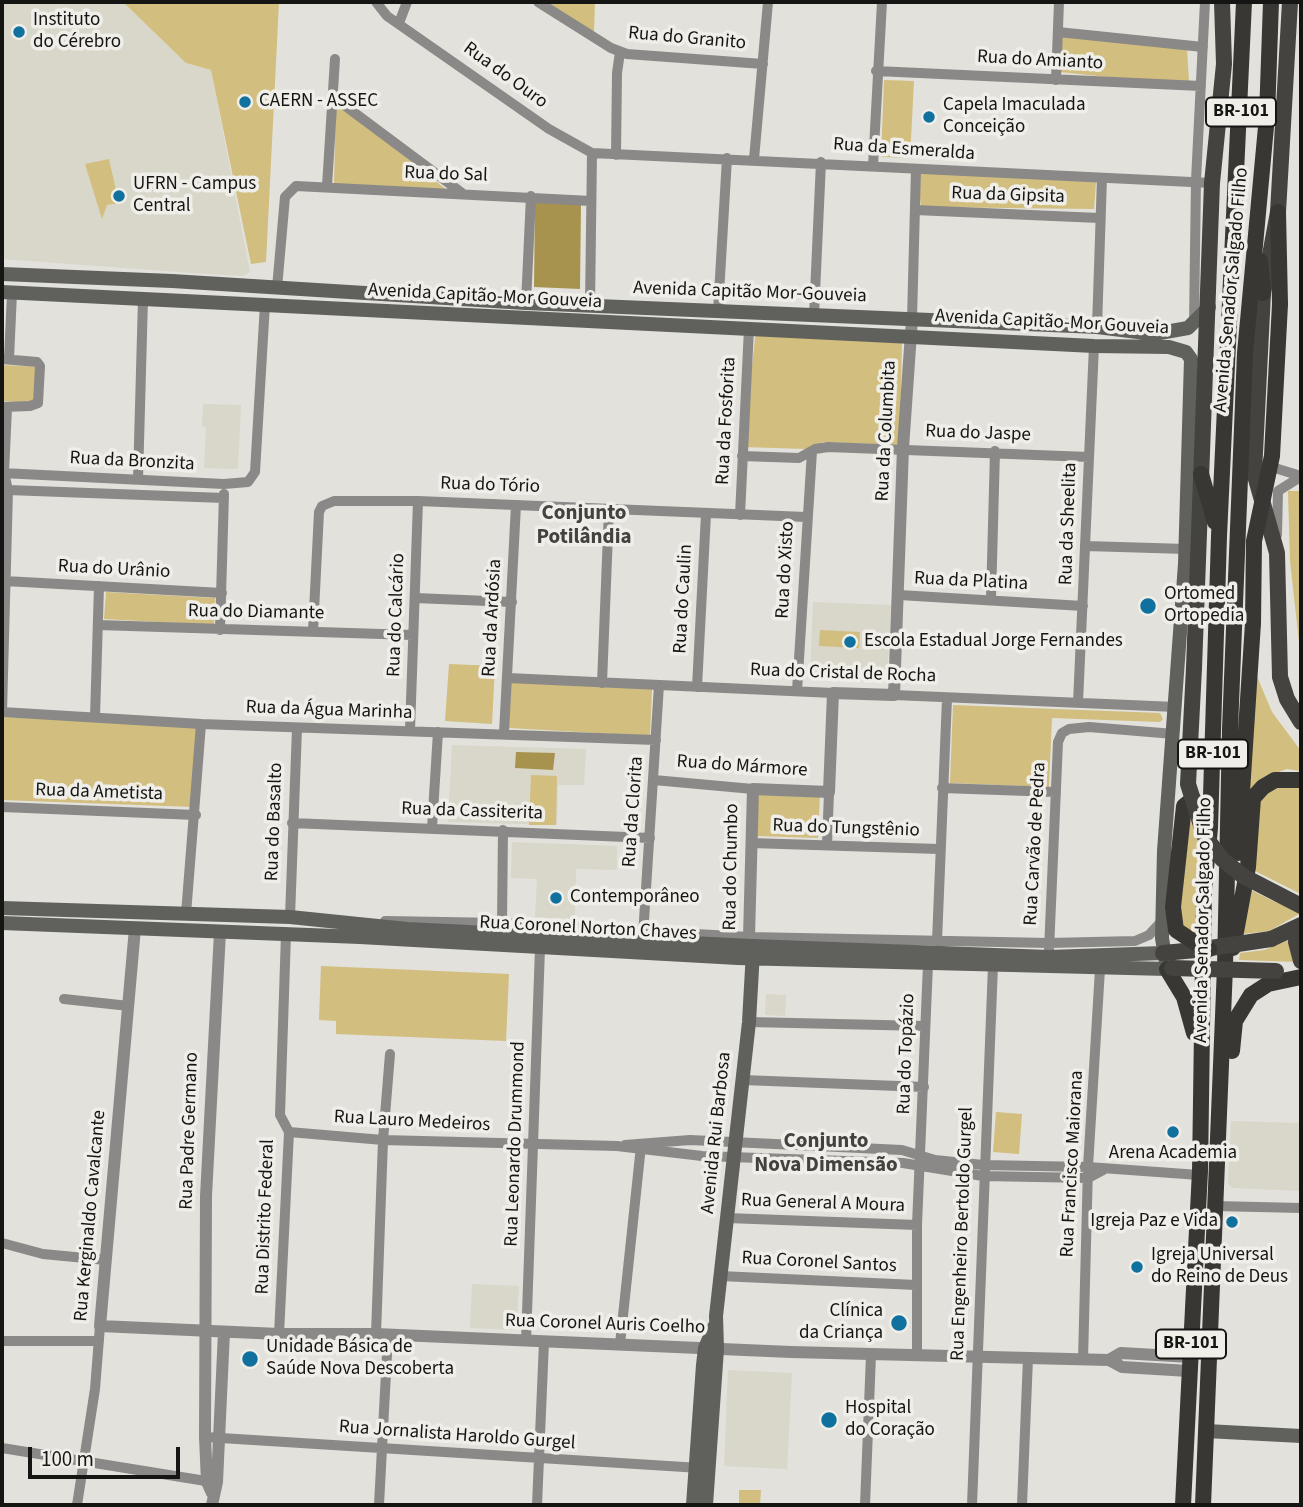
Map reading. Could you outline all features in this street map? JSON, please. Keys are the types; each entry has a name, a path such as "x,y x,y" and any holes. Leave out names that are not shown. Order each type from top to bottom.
{"highway":[{"name":"Avenida Senador Salgado Filho","path":"1183,1505 1200,1173 1204,889 1210,828 1219,536 1244,2"},
{"name":"Avenida Senador Salgado Filho","path":"1203,1505 1225,967 1230,729 1245,353 1248,302 1257,238 1271,2"},
{"path":"1225,967 1237,876 1253,623 1254,541 1272,456 1280,304 1278,212"},
{"path":"1257,238 1263,293"},
{"path":"1201,474 1219,536"},
{"path":"1224,988 1247,878 1253,798 1263,786 1275,780 1301,780"},
{"path":"1201,947 1183,937 1174,922 1184,806 1187,801 1196,800 1210,828"},
{"path":"1167,963 1193,1021 1196,1057 1195,1162 1200,1173"},
{"path":"1216,1181 1223,1165 1234,1031 1238,1013 1259,988 1301,975"}],"main road":[{"name":"Avenida Senador Salgado Filho","path":"1167,963 1162,921 1164,850 1190,554 1201,474 1209,307 1204,181 1224,64 1222,2"},
{"name":"Avenida Senador Salgado Filho","path":"1290,2 1278,212 1263,293 1254,462 1256,488 1277,553 1280,677 1287,699 1301,722"},
{"path":"2,274 273,288 282,296 269,307 7,293"},
{"name":"Avenida Capitão Mor-Gouveia","path":"273,288 462,307 526,303 1097,327 1162,334 1182,331 1194,324"},
{"name":"Avenida Capitão-Mor Gouveia","path":"269,307 462,307 749,328 1094,346 1169,346 1186,352 1191,359"},
{"path":"1194,324 1209,307"},
{"name":"Avenida Senador Salgado Filho","path":"1191,359 1190,554 1194,668 1188,784 1203,835 1222,859 1243,876 1301,906"},
{"name":"Rua Coronel Norton Chaves","path":"2,908 135,928 540,948 1049,950 1167,963"},
{"name":"Rua Coronel Norton Chaves","path":"2,923 187,914 290,917 407,929 643,936 929,964 1100,969 1167,963 1201,947 1271,939 1301,926"},
{"path":"242,933 250,927 243,916"},
{"path":"1301,926 1296,942 1301,961"},
{"name":"Avenida Rui Barbosa","path":"694,1505 701,1468 711,1349 743,1080 752,947"},
{"path":"1167,963 1301,975"},
{"path":"1206,1431 1301,1436"},
{"name":"Avenida Rui Barbosa","path":"701,1468 706,1505"}],"street":[{"name":"Rua do Ouro","path":"376,2 381,11 549,129 593,153"},
{"path":"399,23 407,2"},
{"name":"Rua do Granito","path":"538,2 620,52 763,64"},
{"path":"754,159 768,2"},
{"path":"873,166 876,71 882,2"},
{"path":"1056,80 1059,2"},
{"name":"Avenida Senador Salgado Filho","path":"1194,324 1204,181 1201,86 1205,2"},
{"path":"1058,32 1203,47"},
{"path":"616,155 617,73 620,52"},
{"path":"327,186 335,59"},
{"name":"Rua do Amianto","path":"876,71 1201,86"},
{"path":"332,96 462,193"},
{"path":"590,306 593,153"},
{"name":"Rua da Esmeralda","path":"593,153 1204,181"},
{"path":"718,312 727,158"},
{"path":"814,315 821,162"},
{"name":"Rua da Columbita","path":"894,695 903,448 912,318 916,169"},
{"path":"1097,327 1102,178"},
{"name":"Rua do Sal","path":"273,288 285,197 290,189 299,185 591,201"},
{"path":"526,303 531,196"},
{"name":"Rua da Gipsita","path":"915,209 1099,218"},
{"path":"2,712 5,523 8,490 3,473 4,407 37,403 40,376 38,363 5,359 7,293"},
{"path":"138,479 143,299"},
{"name":"Rua da Bronzita","path":"3,473 244,484 253,478 255,472 269,307"},
{"name":"Rua da Fosforita","path":"740,515 749,328"},
{"name":"Rua da Sheelita","path":"1078,703 1094,346"},
{"name":"Rua do Jaspe","path":"742,456 793,459 828,447 995,451 1089,457"},
{"name":"Rua do Xisto","path":"797,691 812,451"},
{"path":"991,600 995,451"},
{"path":"1254,462 1300,477"},
{"path":"1256,488 1300,477"},
{"path":"1277,553 1277,495 1281,488 1300,477"},
{"path":"220,630 224,484"},
{"name":"Rua da Bronzita","path":"8,490 224,498"},
{"name":"Rua do Tório","path":"313,631 319,511 326,503 341,500 418,501 806,517"},
{"name":"Rua do Calcário","path":"410,730 418,501"},
{"name":"Rua da Ardósia","path":"504,733 516,505"},
{"path":"602,682 609,509"},
{"name":"Rua do Caulin","path":"697,687 706,514"},
{"path":"1086,546 1190,554"},
{"name":"Rua do Urânio","path":"5,581 222,593"},
{"path":"95,717 99,586"},
{"name":"Rua da Platina","path":"899,595 1083,606"},
{"path":"415,598 512,602"},
{"name":"Rua do Diamante","path":"98,625 413,635"},
{"name":"Rua do Cristal de Rocha","path":"508,678 1176,708"},
{"name":"Rua da Clorita","path":"643,936 659,685"},
{"path":"827,845 833,692"},
{"path":"937,941 947,698"},
{"name":"Rua da Água Marinha","path":"2,712 201,724 656,740"},
{"path":"187,914 201,724"},
{"name":"Rua Carvão de Pedra","path":"1049,950 1058,742 1062,733 1089,727 1174,734"},
{"name":"Rua do Basalto","path":"290,917 297,728"},
{"path":"432,828 438,732"},
{"name":"Rua do Mármore","path":"654,780 753,789 829,792"},
{"path":"942,788 1056,792"},
{"name":"Rua do Chumbo","path":"752,947 753,789"},
{"name":"Rua da Ametista","path":"2,807 196,814"},
{"name":"Rua da Cassiterita","path":"292,823 650,838"},
{"path":"502,923 503,830"},
{"name":"Rua do Tungstênio","path":"751,843 939,849"},
{"name":"Rua Coronel Norton Chaves","path":"364,923 415,920 502,923 643,936"},
{"name":"Rua Coronel Norton Chaves","path":"752,947 937,941 1049,950 1135,941 1149,935 1162,921"},
{"name":"Rua Kerginaldo Cavalcante","path":"78,1505 99,1341 135,928"},
{"name":"Rua Padre Germano","path":"212,1491 205,1437 206,1196 220,932"},
{"name":"Rua Distrito Federal","path":"279,1334 289,1132 280,1115 286,934"},
{"name":"Rua Leonardo Drummond","path":"526,1341 540,948"},
{"name":"Rua do Topázio","path":"917,1355 917,1224 929,964"},
{"name":"Rua Engenheiro Bertoldo Gurgel","path":"972,1505 993,965"},
{"name":"Rua Francisco Maiorana","path":"1083,1360 1088,1167 1100,969"},
{"path":"64,999 129,1006"},
{"path":"749,1022 926,1026"},
{"path":"379,1505 383,1140 390,1054"},
{"path":"743,1080 923,1087"},
{"name":"Rua Lauro Medeiros","path":"289,1132 383,1140 735,1150 903,1163 920,1167 1088,1178"},
{"path":"620,1344 641,1146"},
{"name":"Rua Lauro Medeiros","path":"735,1150 902,1150 983,1170 1088,1167 1102,1170 1200,1173"},
{"path":"1088,1178 1102,1170"},
{"path":"1214,1206 1301,1208"},
{"name":"Rua General A Moura","path":"727,1218 917,1224"},
{"path":"2,1243 43,1254 106,1260"},
{"name":"Rua Coronel Santos","path":"720,1276 916,1285"},
{"name":"Rua Coronel Auris Coelho","path":"100,1326 872,1355 1109,1360 1121,1353 1190,1364"},
{"path":"2,1448 212,1491 219,1438 224,1332"},
{"path":"2,1341 99,1341"},
{"path":"537,1505 544,1342"},
{"path":"865,1505 872,1355"},
{"path":"1022,1505 1028,1358"},
{"name":"Rua Jornalista Haroldo Gurgel","path":"205,1437 701,1468"}],"shaded area":[{"name":"UFRN - Campus Central","path":"2,2 123,2 186,63 211,70 250,272 243,276 2,259"},
{"name":"CAERN - ASSEC","path":"123,2 279,2 266,262 251,264 211,70 186,63"},
{"path":"545,2 595,2 594,33"},
{"path":"1061,36 1187,49 1189,81 1125,79 1060,72"},
{"path":"884,80 914,81 910,158 881,157"},
{"path":"336,101 448,191 334,184"},
{"path":"109,159 119,203 107,205 102,219 85,164"},
{"path":"917,171 1096,182 1094,209 921,207"},
{"path":"535,200 581,204 580,289 534,287"},
{"path":"756,330 902,337 900,445 823,442 806,449 743,447"},
{"path":"2,365 39,367 36,403 2,401"},
{"path":"203,404 241,405 238,469 204,468 206,427 202,426"},
{"path":"1288,491 1301,491 1301,660 1290,561"},
{"path":"106,592 215,598 214,625 104,619"},
{"name":"Escola Estadual Jorge Fernandes","path":"813,602 891,605 887,682 810,679"},
{"path":"820,630 860,632 859,648 819,646"},
{"path":"449,664 495,666 492,724 445,721"},
{"path":"1256,674 1272,712 1301,751 1301,771 1287,769 1264,777 1251,789 1246,806"},
{"path":"511,682 652,689 650,736 509,728"},
{"path":"953,705 1160,713 1163,719 1160,722 1052,718 1049,787 950,783"},
{"path":"2,717 198,726 193,807 2,800"},
{"path":"452,745 586,749 584,785 558,785 557,825 448,822"},
{"path":"516,752 555,753 553,770 515,768"},
{"path":"531,775 557,776 556,825 529,825"},
{"path":"1279,786 1301,786 1301,894 1251,869 1259,798"},
{"path":"758,793 820,794 818,838 757,836"},
{"path":"1186,809 1198,839 1195,935 1177,923"},
{"name":"Contemporâneo","path":"512,842 617,846 617,870 576,869 575,918 535,918 537,879 511,878"},
{"path":"1247,888 1301,913 1269,931 1243,934"},
{"path":"1292,939 1297,962 1239,960 1240,953 1264,950"},
{"path":"321,966 509,974 506,1041 336,1034 336,1021 319,1020"},
{"path":"766,994 786,995 785,1016 765,1015"},
{"path":"996,1112 1022,1114 1019,1154 993,1152"},
{"path":"1231,1121 1301,1123 1301,1191 1232,1188 1228,1184"},
{"path":"472,1284 519,1286 516,1330 470,1328"},
{"path":"728,1370 792,1373 787,1469 724,1466"},
{"path":"739,1490 761,1490 760,1505 739,1505"}],"place":[{"name":"Instituto do Cérebro","path":"19,32"},
{"name":"CAERN - ASSEC","path":"245,102"},
{"name":"Capela Imaculada Conceição","path":"929,117"},
{"name":"UFRN - Campus Central","path":"119,196"},
{"name":"Ortomed Ortopedia","path":"1148,606"},
{"name":"Escola Estadual Jorge Fernandes","path":"850,642"},
{"name":"Contemporâneo","path":"556,898"},
{"name":"Arena Academia","path":"1173,1132"},
{"name":"Igreja Paz e Vida","path":"1232,1222"},
{"name":"Igreja Universal do Reino de Deus","path":"1137,1267"},
{"name":"Clínica da Criança","path":"899,1323"},
{"name":"Unidade Básica de Saúde Nova Descoberta","path":"250,1359"},
{"name":"Hospital do Coração","path":"829,1420"}],"district":[{"name":"Conjunto Potilândia","path":"584,526"},
{"name":"Conjunto Nova Dimensão","path":"826,1154"}]}
